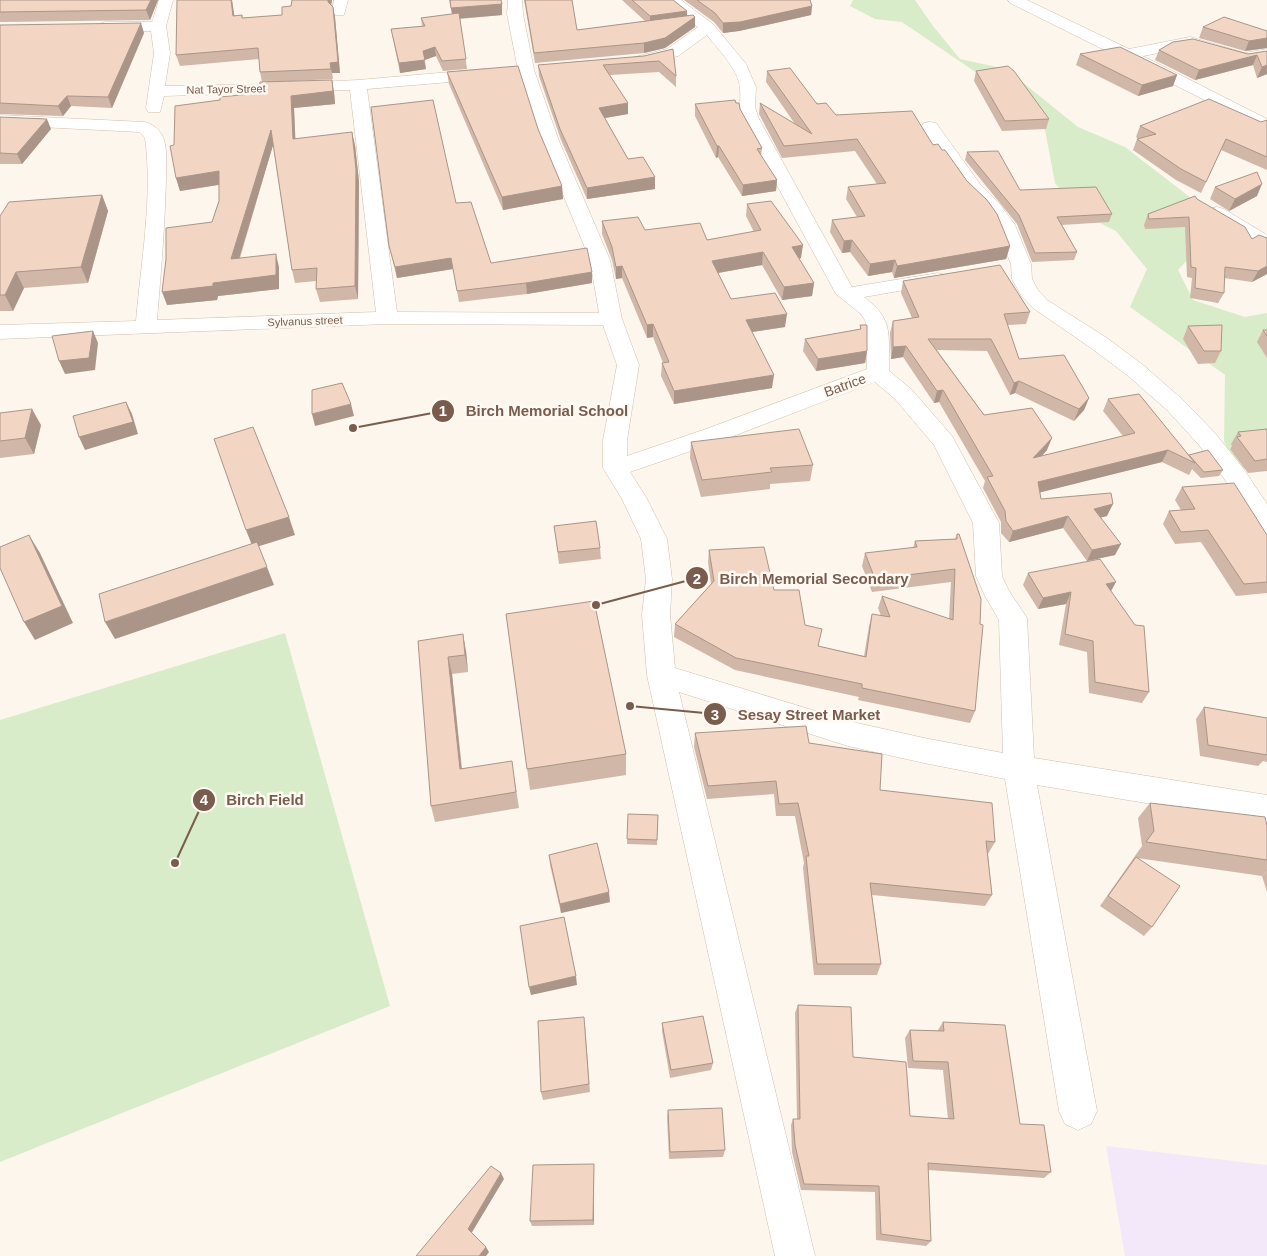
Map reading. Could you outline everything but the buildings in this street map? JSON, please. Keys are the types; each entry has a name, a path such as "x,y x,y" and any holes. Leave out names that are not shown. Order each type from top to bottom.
{"street":[{"path":"144,127 154,107 157,91 162,53 158,26 166,0"},
{"path":"515,0 515,14 526,70 550,142 600,260 611,318 628,365 615,440 615,468 634,497 654,539 659,580 656,615 661,675 795,1256"},
{"path":"671,0 708,28 746,77 748,86 747,107 750,119 846,294 954,276"},
{"path":"1015,0 1088,34 1125,55 1267,126"},
{"path":"90,27 158,26"},
{"path":"625,62 644,60 672,53 708,28"},
{"path":"1125,55 1190,42 1244,58 1267,54"},
{"name":"Nat Tayor Street","path":"157,91 278,89 358,85 544,68"},
{"path":"358,85 387,318"},
{"path":"0,120 144,127 154,136 157,159 156,204 146,326"},
{"path":"930,127 973,188 992,207 1006,225 1012,266 1022,279 1029,293 1040,304 1099,343 1135,370 1175,405 1207,440 1234,474 1267,524"},
{"path":"1201,204 1267,243"},
{"name":"Batrice","path":"615,468 710,437 786,406 878,373 877,322 868,310 846,294"},
{"name":"Sylvanus street","path":"0,332 387,318 611,318"},
{"path":"878,373 903,394 944,442 986,523 989,576 998,596 1014,618 1019,769 1078,1111"},
{"path":"661,675 829,728 877,740 1019,769 1267,809"}],"shaded area":[{"path":"1106,1146 1267,1165 1267,1256 1125,1256"}],"green space":[{"path":"853,0 915,0 960,59 1006,69 1078,127 1125,147 1191,198 1206,240 1178,270 1193,300 1245,317 1267,313 1267,469 1236,468 1224,441 1225,375 1130,307 1147,269 1116,231 1078,212 1055,183 1045,130 995,79 974,71 902,22 875,19 850,6"},
{"path":"285,633 390,1006 0,1162 0,720"}],"place":[{"name":"Birch Memorial School","path":"353,428"},
{"name":"Birch Memorial Secondary","path":"596,605"},
{"name":"Sesay Street Market","path":"630,706"},
{"name":"Birch Field","path":"175,863"}]}
